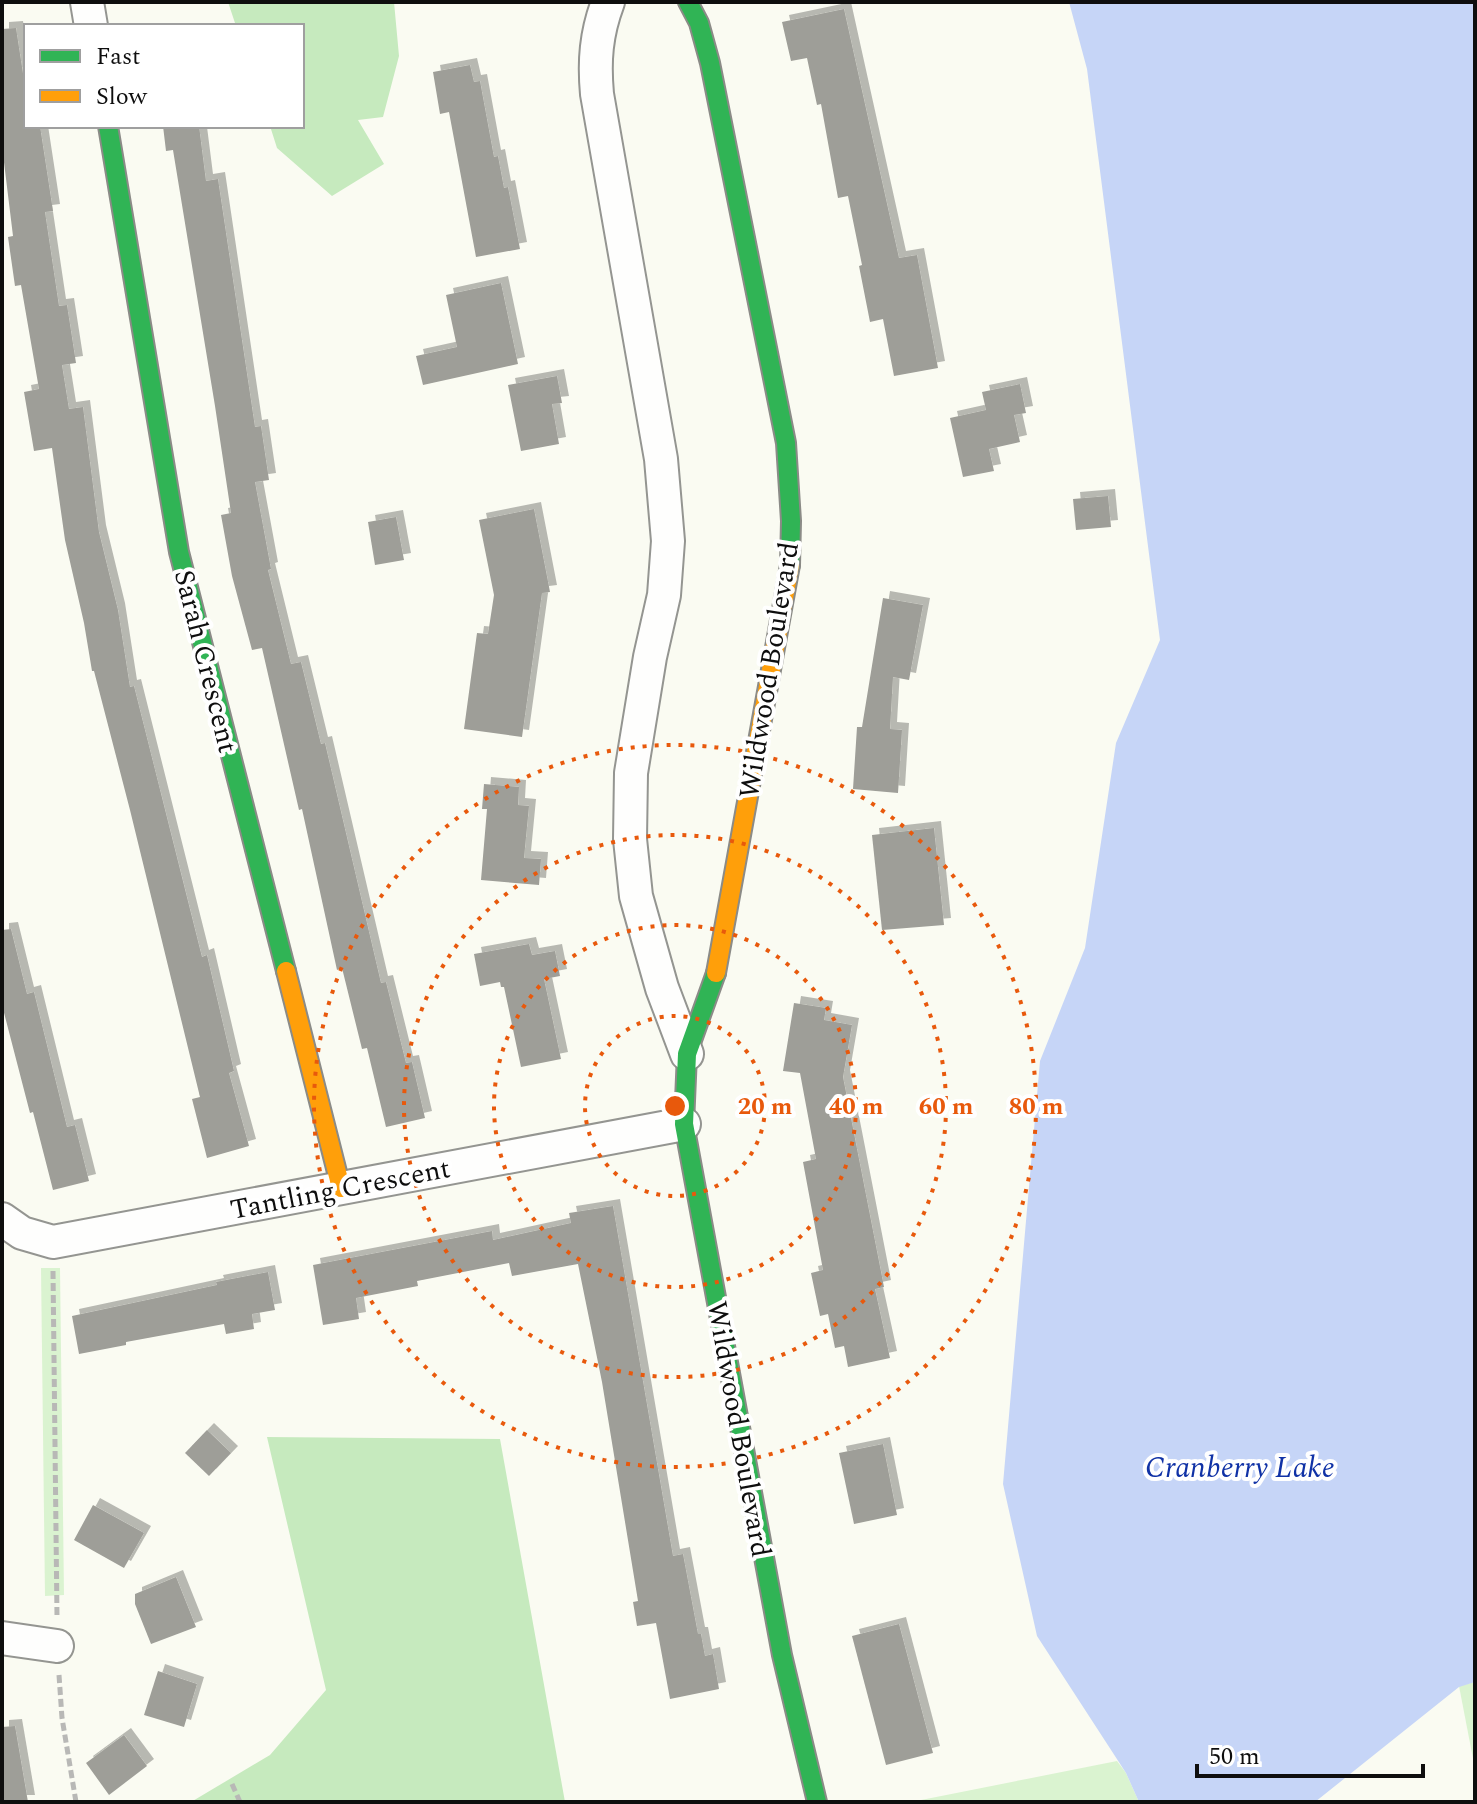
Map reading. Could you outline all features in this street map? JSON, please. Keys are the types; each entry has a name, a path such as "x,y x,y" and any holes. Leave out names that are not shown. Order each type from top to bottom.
{"street":[{"path":"87,2 91,24"},
{"name":"Wildwood Boulevard","path":"608,2 596,37 597,94 661,459 668,541 664,595 650,657 631,773 630,839 636,896 662,988 687,1054"},
{"name":"Wildwood Boulevard","path":"688,2 699,23 710,63 786,443 791,521 790,566 719,964 687,1054 684,1124 782,1655 817,1802"},
{"name":"Sarah Crescent","path":"108,128 179,552 341,1188"},
{"name":"Tantling Crescent","path":"53,1242 684,1124"},
{"path":"2,1219 22,1233 53,1242"},
{"path":"2,1638 57,1646"}],"path":[{"path":"53,1242 57,1646 62,1718 76,1802"},
{"path":"232,1784 240,1802"}],"green space":[{"path":"228,2 394,2 399,56 383,117 358,120 384,164 332,196 277,148 271,128 304,128 304,24 235,24"},
{"path":"41,1268 60,1268 64,1595 45,1596"},
{"path":"267,1437 500,1439 565,1802 191,1802 270,1755 326,1690"},
{"path":"1475,1682 1475,1769 1459,1686"},
{"path":"1117,1761 1139,1802 911,1802"}],"water":[{"name":"Cranberry Lake","path":"1069,2 1475,2 1475,1682 1459,1687 1315,1802 1139,1802 1126,1773 1037,1636 1003,1484 1040,1061 1085,948 1116,743 1160,640 1087,69"}],"building":[{"path":"844,9 899,258 917,255 938,368 894,376 883,319 870,322 848,196 838,198 821,104 817,105 807,58 791,61 782,22"},
{"path":"16,28 24,80 24,128 40,128 53,211 45,212 59,306 67,305 76,363 62,365 69,409 83,407 99,532 118,610 130,687 134,686 202,957 207,955 234,1071 229,1073 249,1146 207,1158 192,1099 200,1097 130,810 92,671 65,540 52,448 34,451 24,392 39,389 21,285 15,286 8,237 13,236 2,146 2,29"},
{"path":"470,65 474,82 480,81 494,157 498,156 504,188 508,187 520,249 476,257 449,112 440,114 433,72"},
{"path":"163,128 199,128 206,181 218,179 255,427 261,426 269,480 255,482 271,569 268,570 291,664 301,662 321,744 325,743 381,983 386,982 406,1063 412,1062 425,1118 386,1127 367,1048 362,1049 342,968 337,970 302,809 299,810 262,648 252,650 232,576 221,515 231,513 215,406 173,150 166,151"},
{"path":"501,283 518,364 423,385 416,356 457,347 446,295"},
{"path":"557,376 562,403 552,404 559,444 521,451 508,385"},
{"path":"1020,384 1026,413 1014,415 1020,442 989,449 994,471 963,477 950,418 986,410 982,392"},
{"path":"1108,496 1111,527 1076,530 1073,499"},
{"path":"534,509 550,592 542,593 522,737 464,729 477,633 488,634 494,595 479,520"},
{"path":"396,517 404,560 375,565 368,522"},
{"path":"883,598 923,605 909,680 893,677 890,729 902,730 898,793 853,789 857,727 862,727"},
{"path":"484,784 519,787 518,805 529,806 524,858 541,859 539,885 481,880 487,809 482,809"},
{"path":"934,828 944,925 882,930 872,835"},
{"path":"11,929 27,994 34,992 67,1127 75,1125 89,1181 53,1190 2,1005 2,930"},
{"path":"529,944 532,955 555,951 560,976 544,979 561,1059 521,1067 504,987 500,982 480,986 474,954"},
{"path":"794,1003 826,1008 824,1020 852,1025 843,1077 884,1287 875,1289 890,1358 848,1367 844,1346 835,1348 828,1314 820,1316 811,1273 823,1270 803,1162 816,1159 800,1073 783,1071"},
{"path":"613,1206 673,1556 683,1554 698,1634 701,1634 705,1656 713,1654 719,1689 670,1699 656,1623 637,1626 633,1602 638,1601 602,1382 578,1264 512,1276 509,1263 417,1281 418,1286 356,1298 359,1319 323,1325 313,1265 492,1231 493,1240 571,1223 569,1213"},
{"path":"268,1272 275,1310 252,1314 254,1329 226,1334 224,1324 79,1354 72,1316"},
{"path":"207,1430 231,1453 209,1476 185,1453"},
{"path":"883,1444 897,1515 854,1524 839,1453"},
{"path":"93,1505 144,1533 124,1568 74,1540"},
{"path":"176,1577 196,1627 151,1644 135,1604 135,1594"},
{"path":"899,1624 933,1753 886,1765 852,1636"},
{"path":"158,1671 197,1684 184,1727 144,1715"},
{"path":"15,1726 28,1802 2,1802 2,1727"},
{"path":"124,1735 147,1766 109,1795 86,1763"}],"traffic: fast":[{"path":"688,2 699,23 710,63 786,443 791,521 790,565"},
{"path":"108,128 179,552 286,971"},
{"path":"716,973 687,1054 684,1124 782,1655 817,1802"}],"traffic: slow":[{"path":"716,973 790,565"},
{"path":"286,971 341,1188"}]}
